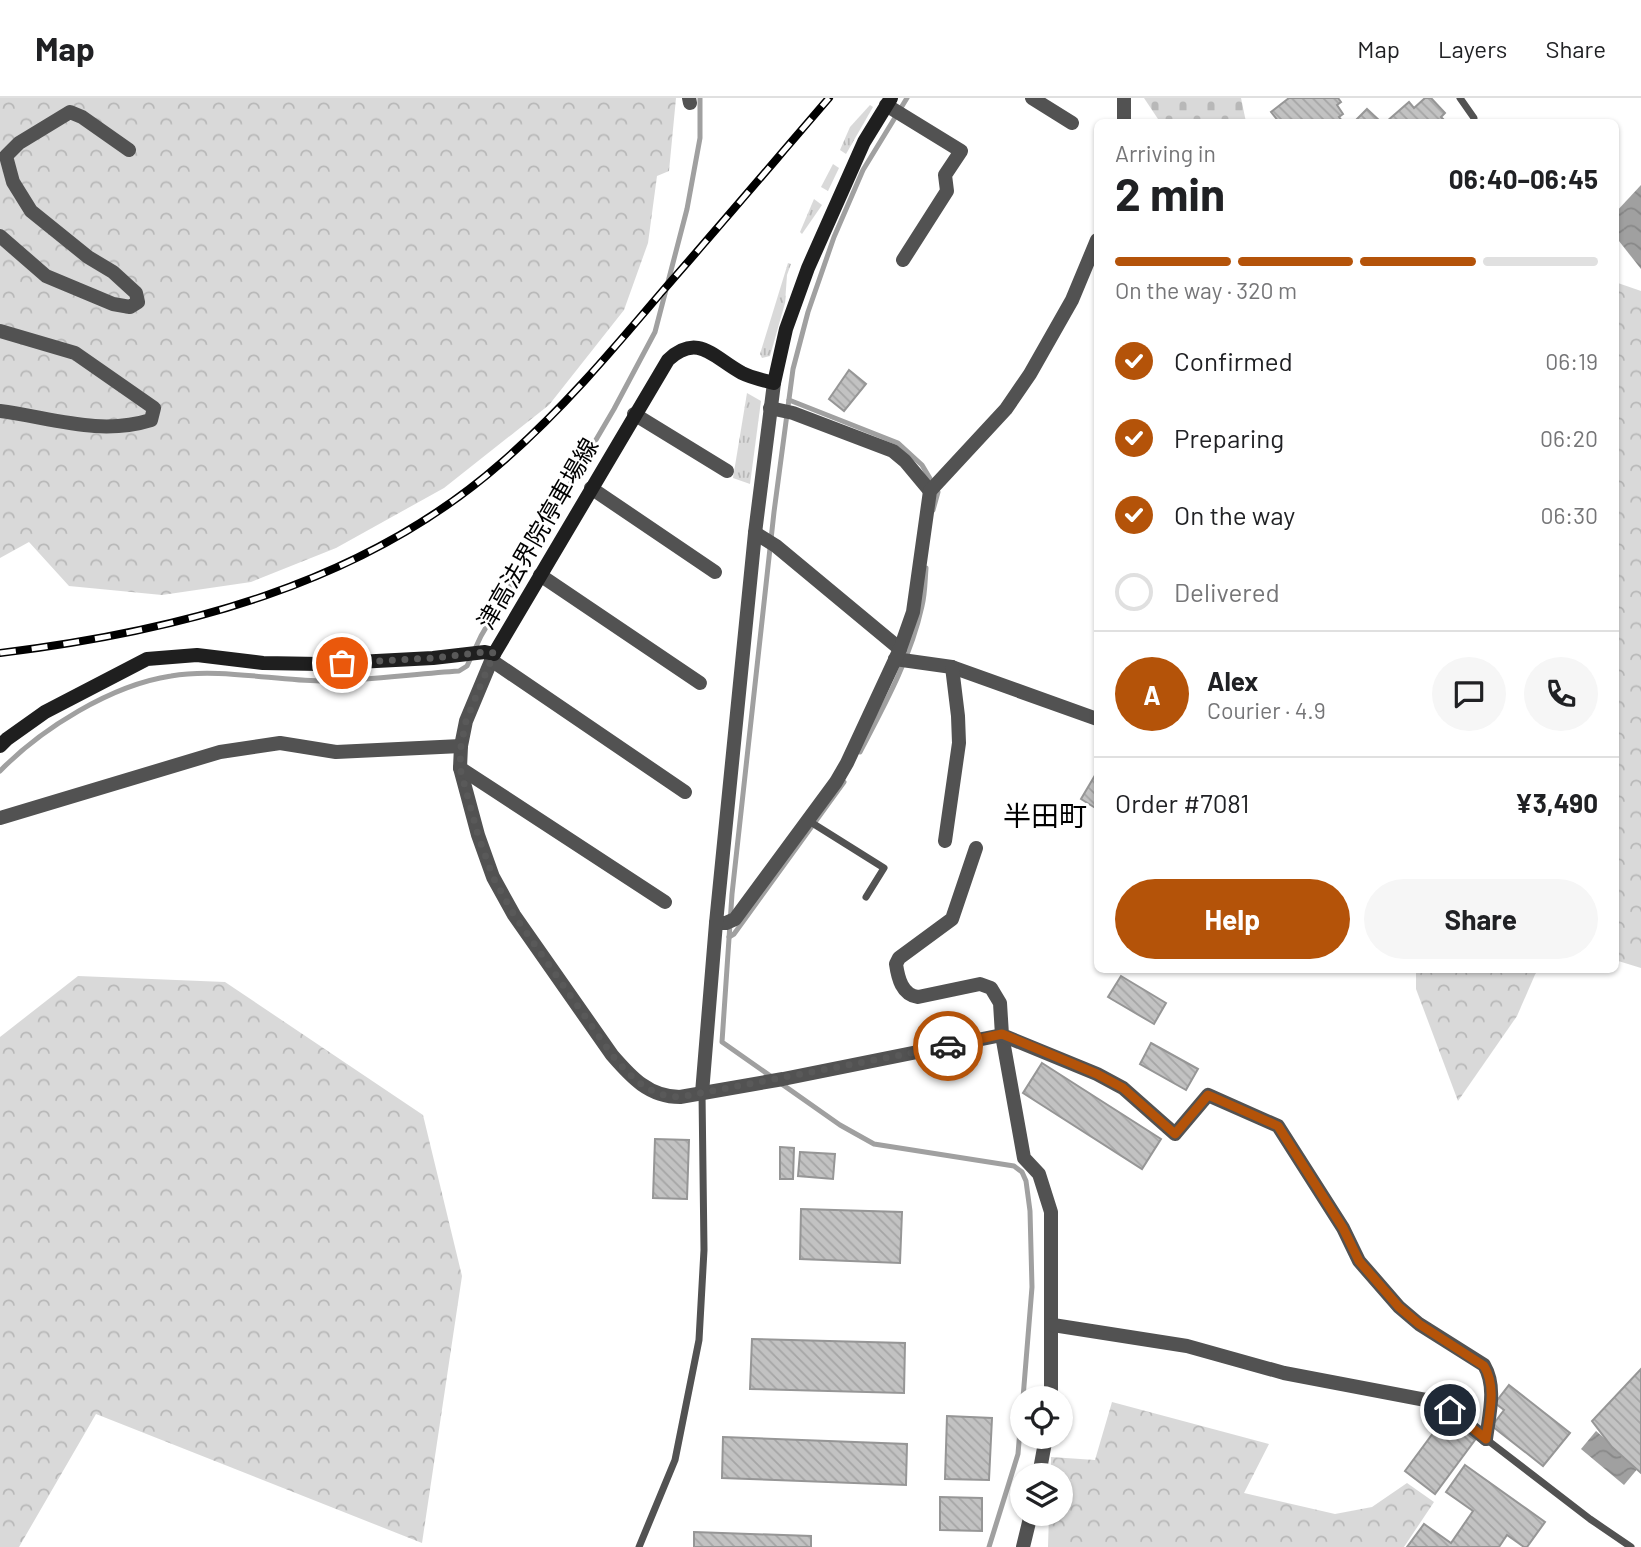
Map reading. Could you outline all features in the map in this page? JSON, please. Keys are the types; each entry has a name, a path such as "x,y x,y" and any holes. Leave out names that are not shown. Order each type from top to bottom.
{"main road":[{"path":"774,383 786,329 808,268 864,142 893,107"},
{"name":"津高法界院停車場線","path":"0,746 45,712 147,659 197,655 263,663 320,664 490,655 668,359 685,347 703,348 742,373 774,383"}],"street":[{"path":"1032,98 1072,123"},
{"path":"1124,98 1124,119"},
{"path":"893,107 961,151 945,175 947,191 902,260"},
{"path":"0,236 46,276 113,304 130,307 138,302 136,293 113,272 88,257 31,211 13,181 6,156 19,143 70,112 82,117 129,150"},
{"path":"725,922 813,824 847,763 901,657 913,612 924,518 933,487 1006,409 1030,374 1072,300 1094,247"},
{"path":"0,331 75,353 154,408 151,420 131,427 89,427 0,411"},
{"path":"702,1093 725,922 782,411 774,383"},
{"path":"782,411 893,451 933,487"},
{"path":"634,414 727,471"},
{"path":"591,488 715,572"},
{"path":"766,539 901,657 952,667 1094,718"},
{"path":"540,575 700,683"},
{"path":"685,792 490,655 466,721 461,746 460,768 478,835 493,877 514,915 612,1055 643,1087 666,1097 702,1093 1002,1034 1097,1074 1123,1088 1175,1134 1208,1095 1278,1126 1343,1228 1359,1261 1399,1307 1419,1324 1484,1366 1490,1376 1492,1390 1486,1439"},
{"path":"945,841 959,743 952,667"},
{"path":"0,818 220,752 280,743 336,752 461,746"},
{"path":"460,768 665,902"},
{"path":"976,848 952,919 906,951 896,964 904,990 913,996 980,984 991,988 1000,1003 1002,1034 1024,1158 1039,1174 1051,1212 1051,1386"},
{"path":"1053,1325 1188,1346 1284,1373 1431,1401 1450,1410 1486,1439"},
{"path":"1023,1547 1028,1526"}],"lane":[{"path":"1460,98 1474,119"},
{"path":"813,824 884,868 866,897"},
{"path":"639,1547 675,1460 699,1340 704,1250 702,1093"},
{"path":"1486,1439 1631,1547"}],"green space":[{"path":"0,98 676,98 669,171 657,176 648,243 624,310 549,405 444,488 336,548 251,582 162,595 69,586 29,542 0,558"},
{"path":"1144,98 1241,98 1245,119 1158,119"},
{"path":"870,105 873,107 846,154 840,150 850,127"},
{"path":"833,164 839,168 828,191 821,187"},
{"path":"814,199 822,205 802,234 800,232"},
{"path":"788,263 791,264 787,275 785,303 770,356 762,358 760,354"},
{"path":"1619,283 1641,291 1641,968 1619,961"},
{"path":"747,393 761,401 750,484 733,478"},
{"path":"1416,973 1536,973 1517,1016 1458,1101 1416,989"},
{"path":"78,976 225,982 423,1115 462,1276 422,1543 96,1414 19,1547 0,1547 0,1037"},
{"path":"1112,1402 1269,1444 1244,1493 1335,1514 1372,1507 1407,1483 1434,1502 1404,1547 1048,1547 1049,1526 1073,1526 1073,1463 1051,1463 1051,1457 1095,1460"}],"water":[{"path":"1641,185 1641,269 1619,241 1619,209"},
{"path":"1596,1431 1639,1467 1624,1485 1581,1449"}],"building":[{"path":"1289,98 1338,98 1341,102 1337,105 1343,114 1339,117 1341,119 1277,119 1271,112"},
{"path":"1425,98 1431,98 1445,113 1441,117 1443,119 1389,119 1409,102 1414,108"},
{"path":"1367,109 1378,119 1357,119"},
{"path":"849,370 866,384 844,411 829,399"},
{"path":"1094,777 1094,807 1081,799"},
{"path":"1121,976 1166,1003 1154,1024 1108,997"},
{"path":"1151,1043 1198,1069 1186,1090 1140,1064"},
{"path":"1042,1063 1161,1139 1142,1169 1023,1093"},
{"path":"655,1139 689,1140 687,1199 653,1198"},
{"path":"780,1147 794,1148 793,1179 780,1179"},
{"path":"800,1152 835,1154 833,1179 798,1176"},
{"path":"801,1209 902,1212 900,1263 800,1259"},
{"path":"752,1339 905,1343 904,1393 750,1389"},
{"path":"1641,1369 1641,1473 1612,1447 1592,1421"},
{"path":"1509,1385 1570,1433 1543,1466 1492,1426 1504,1410 1495,1403"},
{"path":"947,1416 992,1418 989,1480 945,1479"},
{"path":"1445,1417 1475,1440 1435,1494 1405,1471"},
{"path":"723,1437 907,1444 906,1485 722,1478"},
{"path":"1465,1465 1545,1522 1527,1547 1507,1535 1499,1547 1407,1547 1424,1524 1451,1543 1473,1511 1446,1492"},
{"path":"940,1497 982,1498 982,1531 940,1530"},
{"path":"694,1532 811,1536 811,1547 694,1547"}],"waterway":[{"path":"0,771 36,740 78,711 148,681 207,673 337,681 459,671 467,666 481,636 614,409 655,332 687,209 700,138 700,98"},
{"path":"907,98 863,170 834,237 808,312 793,369 774,512 732,894 722,1042 840,1125 874,1144 1014,1166 1022,1172 1026,1181 1030,1211 1032,1287 1024,1386"},
{"path":"789,400 898,443 922,465 938,492 933,510"},
{"path":"860,752 896,681 911,644 923,601 926,568"},
{"path":"729,937 734,934 844,782"},
{"path":"989,1547 1018,1449"}],"railway":[{"path":"0,653 134,631 266,596 329,571 389,541 447,505 523,444 564,403 829,98"}],"way so far":[{"path":"342,663 494,653 466,721 461,746 460,768 478,835 493,877 514,915 612,1055 643,1087 666,1097 680,1097 948,1046"}],"district":[{"name":"半田町","path":"1045,816"}],"route":[{"path":"948,1046 1002,1034 1097,1074 1123,1088 1175,1134 1208,1095 1278,1126 1343,1228 1359,1261 1399,1307 1419,1324 1484,1366 1490,1376 1492,1390 1486,1439 1450,1410"}]}
